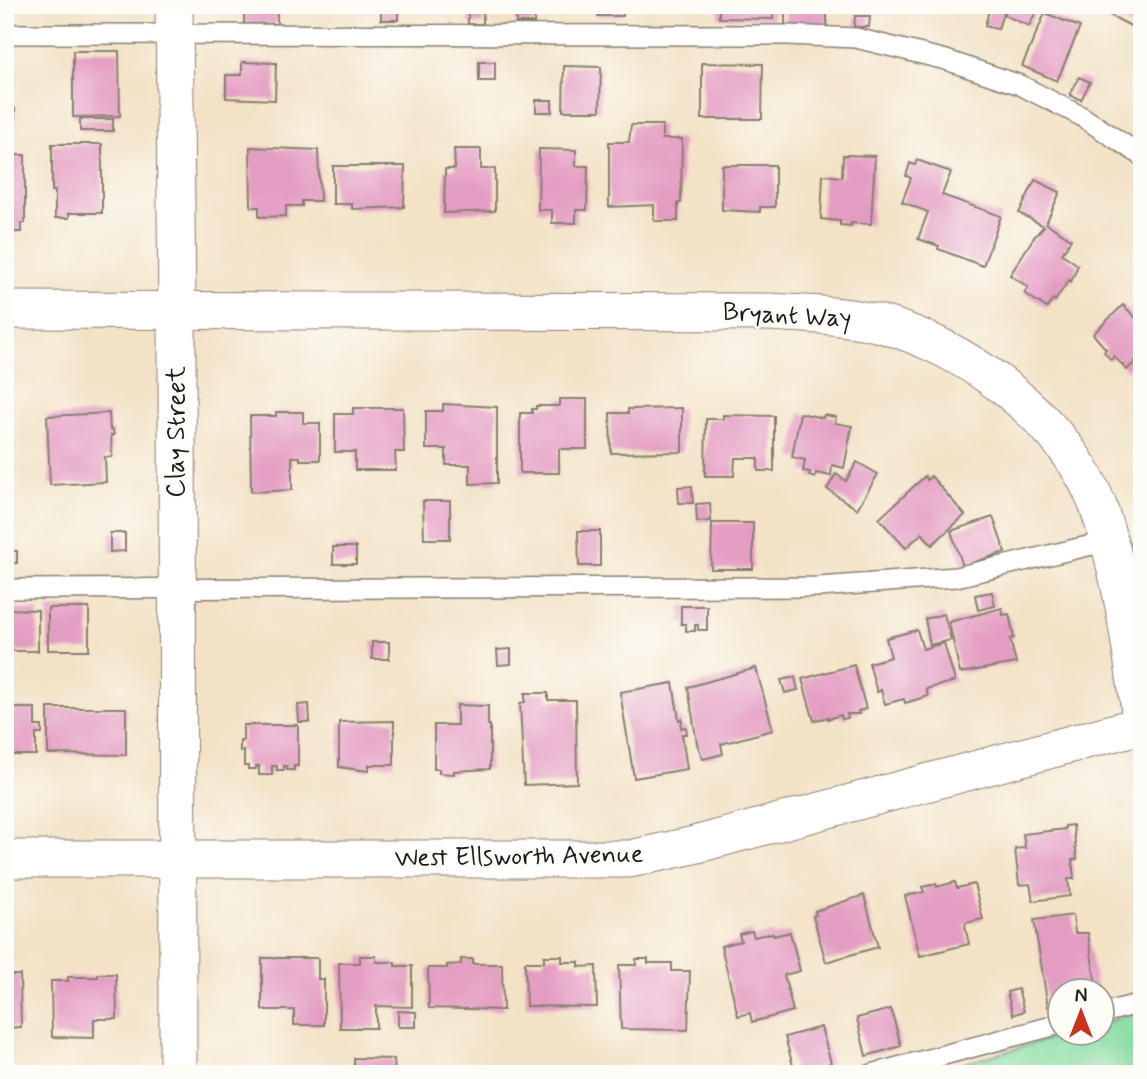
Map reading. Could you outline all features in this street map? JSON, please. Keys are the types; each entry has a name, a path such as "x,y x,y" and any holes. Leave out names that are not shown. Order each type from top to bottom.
{"street":[{"name":"Clay Street","path":"174,20 178,1074"},
{"name":"Bryant Way","path":"5,310 770,312 834,316 881,324 924,339 973,365 1020,401 1051,430 1076,465 1097,503 1122,592 1142,725"},
{"name":"West Ellsworth Avenue","path":"5,859 630,859 682,848 1142,725"}],"lane":[{"path":"5,34 174,20 856,38 946,60 1020,85 1081,116 1142,156"},
{"path":"5,589 805,587 880,584 956,577 1109,541"},
{"path":"1116,1009 1142,1003"},
{"path":"872,1074 1046,1027"}],"green space":[{"path":"1142,1011 1142,1074 927,1074 1046,1040 1046,1048 1116,1048 1116,1019"}],"building":[{"path":"244,5 277,5 277,24 244,24"},
{"path":"381,5 398,5 398,20 381,20"},
{"path":"468,5 483,5 483,24 468,24"},
{"path":"516,5 535,5 534,23 516,23"},
{"path":"598,5 623,5 623,16 598,16"},
{"path":"719,5 774,5 773,19 719,18"},
{"path":"785,5 827,5 827,30 785,29"},
{"path":"1009,5 1028,5 1037,10 1029,26 1004,15"},
{"path":"1111,5 1142,5 1142,32 1106,13"},
{"path":"990,6 1004,10 998,29 985,26"},
{"path":"1045,13 1080,27 1057,81 1022,66"},
{"path":"855,16 870,16 869,27 854,27"},
{"path":"73,51 119,51 120,116 73,117"},
{"path":"242,62 276,63 275,100 226,98 226,75 242,75"},
{"path":"479,62 495,62 495,81 479,81"},
{"path":"702,63 763,64 762,119 702,119"},
{"path":"564,66 601,67 600,111 563,111"},
{"path":"1079,77 1090,82 1081,100 1070,95"},
{"path":"536,100 552,100 552,112 536,112"},
{"path":"5,108 15,109 14,126 5,126"},
{"path":"80,119 113,119 113,131 80,131"},
{"path":"631,125 662,125 662,139 682,139 681,203 678,203 678,221 654,221 654,205 609,207 609,142 629,142"},
{"path":"52,144 102,144 102,213 69,213 69,218 55,218"},
{"path":"250,147 318,150 320,201 302,201 302,206 286,206 286,216 259,217 259,207 251,207"},
{"path":"454,149 481,149 481,169 495,169 495,211 444,213 445,169 455,169"},
{"path":"539,149 576,150 576,166 588,166 587,210 576,210 576,223 552,223 552,210 538,210"},
{"path":"5,155 25,155 25,223 21,223 21,232 5,232"},
{"path":"843,155 875,156 871,224 840,225 840,221 821,219 823,175 842,177"},
{"path":"917,160 951,172 942,195 1001,216 983,266 918,239 928,212 902,202 911,178 906,176 910,163 915,165"},
{"path":"722,165 775,165 775,207 760,207 760,212 722,210"},
{"path":"333,166 405,166 404,207 352,209 352,204 333,204"},
{"path":"1035,180 1060,192 1046,223 1071,239 1062,254 1078,265 1071,282 1069,280 1047,308 1024,293 1028,287 1010,275 1044,226 1019,213"},
{"path":"1123,305 1135,317 1142,310 1142,355 1127,370 1114,356 1111,360 1104,352 1106,349 1093,334"},
{"path":"559,399 587,399 587,449 559,449 559,473 520,473 520,413 532,413 536,406 559,406"},
{"path":"443,404 497,407 497,483 470,484 470,465 446,465 446,449 426,449 426,411 443,411"},
{"path":"353,408 403,408 404,452 395,452 396,470 355,470 355,452 335,452 335,414 353,414"},
{"path":"682,408 682,452 611,453 610,413 628,413 628,409"},
{"path":"276,412 303,412 303,423 320,423 320,460 300,460 300,457 292,457 292,490 251,492 250,416 276,416"},
{"path":"109,413 110,430 113,430 114,435 111,435 112,457 105,457 106,482 50,485 47,416"},
{"path":"800,413 823,418 824,415 836,417 835,423 852,426 844,468 832,465 831,476 816,473 815,478 809,476 810,472 803,471 805,460 792,457"},
{"path":"723,415 774,416 774,471 758,471 758,458 735,458 734,476 705,476 706,419 723,419"},
{"path":"857,462 878,474 857,509 827,489 836,474 846,481"},
{"path":"925,476 927,480 931,476 965,515 932,545 922,533 906,548 879,519"},
{"path":"692,486 693,503 679,503 678,487"},
{"path":"423,501 450,501 450,539 424,539"},
{"path":"710,503 711,521 697,522 696,504"},
{"path":"993,517 1005,552 963,566 951,531"},
{"path":"712,523 753,523 753,569 711,569"},
{"path":"578,531 600,531 600,566 579,566"},
{"path":"110,533 125,533 125,551 110,552"},
{"path":"333,547 356,547 356,564 333,564"},
{"path":"5,551 17,551 17,563 9,563 9,572 5,572"},
{"path":"992,592 995,606 978,610 975,595"},
{"path":"681,606 707,606 707,630 698,630 698,625 695,625 695,631 686,631 686,624 681,624"},
{"path":"48,608 89,608 89,650 48,650"},
{"path":"1002,608 1003,615 1009,614 1014,638 1010,639 1016,663 960,673 949,622"},
{"path":"5,609 38,610 38,651 5,651"},
{"path":"944,614 951,640 930,645 925,619"},
{"path":"917,630 923,649 944,643 955,681 926,689 928,696 905,703 904,699 885,704 881,690 877,692 869,663 891,657 886,638"},
{"path":"372,642 389,642 389,659 372,659"},
{"path":"511,649 511,664 498,665 497,650"},
{"path":"854,665 866,709 858,711 859,714 847,714 848,718 842,719 841,715 814,721 802,679"},
{"path":"756,668 773,730 721,744 723,754 703,759 697,744 688,687"},
{"path":"795,677 798,690 785,693 781,680"},
{"path":"673,683 679,720 682,719 681,728 686,727 687,734 682,734 687,769 634,778 620,692"},
{"path":"525,693 548,693 548,700 576,700 577,783 524,785 520,703 525,702"},
{"path":"309,704 310,722 299,722 298,705"},
{"path":"457,705 488,706 490,769 454,771 454,774 439,773 439,769 434,769 434,725 457,725"},
{"path":"5,708 35,708 35,726 42,726 42,734 36,734 36,755 5,755"},
{"path":"48,708 126,708 126,755 48,754"},
{"path":"394,721 394,765 369,765 369,771 339,767 339,722"},
{"path":"243,725 298,725 298,766 294,766 294,770 287,770 287,766 284,766 284,770 277,770 277,766 272,766 272,775 259,775 259,766 256,766 256,769 248,769 248,766 244,766 244,751 240,751"},
{"path":"1073,825 1077,859 1072,860 1074,879 1068,879 1070,896 1033,901 1030,884 1019,885 1015,849 1025,848 1023,834 1065,829 1065,826"},
{"path":"955,882 957,888 974,884 983,919 966,923 969,944 920,956 905,896 924,892 922,887 936,884 937,887"},
{"path":"864,895 878,947 826,962 813,916 816,915 815,911"},
{"path":"1073,915 1075,933 1088,933 1095,978 1046,978 1046,995 1034,920"},
{"path":"752,931 754,937 790,932 800,971 784,975 793,1011 752,1022 750,1013 738,1016 721,946 741,941 739,934"},
{"path":"360,956 376,956 376,962 395,962 395,966 412,966 412,1007 376,1006 376,1028 340,1028 339,963 360,963"},
{"path":"544,956 562,956 562,962 579,962 579,967 596,966 597,1007 526,1006 525,962 544,962"},
{"path":"262,958 318,958 318,979 324,979 324,1025 294,1025 294,1010 262,1010"},
{"path":"461,959 473,959 473,964 502,964 503,1010 429,1008 428,968 447,968 447,965 461,964"},
{"path":"636,959 648,959 648,963 672,963 672,971 690,971 688,1030 621,1029 619,965 636,965"},
{"path":"98,974 116,974 117,1019 94,1019 94,1038 52,1037 51,981 68,981 68,977 98,977"},
{"path":"5,975 20,975 21,1027 5,1028"},
{"path":"1018,989 1024,1011 1013,1015 1007,992"},
{"path":"891,1009 901,1046 866,1056 857,1018"},
{"path":"398,1011 416,1012 416,1027 398,1027"},
{"path":"821,1027 831,1063 795,1073 785,1037"},
{"path":"354,1058 394,1059 395,1074 351,1074 351,1070 354,1070"}]}
